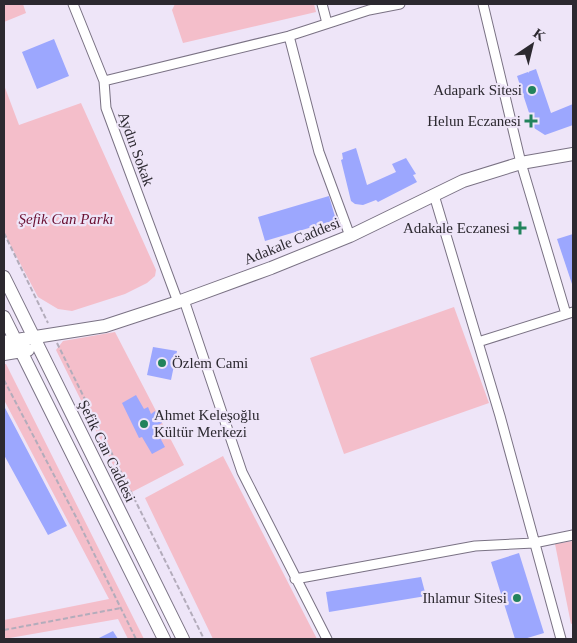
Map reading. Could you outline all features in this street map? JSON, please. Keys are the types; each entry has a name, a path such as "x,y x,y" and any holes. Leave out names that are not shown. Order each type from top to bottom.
{"main road":[{"name":"Adakale Caddesi","path":"4,354 13,345 36,342 52,333 105,326 271,268 350,236 464,181 521,163 573,154"},
{"name":"Şefik Can Caddesi","path":"4,277 183,639"},
{"path":"4,316 13,345 164,639"}],"street":[{"name":"Aydın Sokak","path":"73,4 104,81 106,108 181,301 242,472 295,579 328,639"},
{"path":"79,18 81,4"},
{"path":"322,4 327,23"},
{"path":"104,81 289,36 369,10 400,4"},
{"path":"478,342 570,313 521,163 483,4"},
{"path":"289,36 319,152 350,236"},
{"path":"434,195 478,342 562,639"},
{"path":"295,579 475,546 534,543 573,535"}],"path":[{"path":"4,233 204,639"},
{"path":"4,380 76,517 136,639"},
{"path":"4,630 121,608"}],"green space":[{"path":"4,4 23,4 26,13 4,22"},
{"path":"175,4 314,4 316,12 183,43 172,10"},
{"name":"Şefik Can Parkı","path":"4,85 19,125 81,103 156,270 155,276 147,283 125,294 72,311 58,309 38,297 4,233"},
{"path":"454,307 489,403 344,454 310,358"},
{"path":"115,332 184,465 130,493 125,489 56,350 63,341"},
{"path":"4,364 6,364 144,639 128,639 118,619 4,639 4,620 109,599 4,400"},
{"path":"223,456 317,639 213,639 145,498"},
{"path":"573,541 573,623 571,624 555,544"}],"building":[{"path":"54,39 69,76 37,89 22,52"},
{"name":"Adapark Sitesi","path":"536,69 551,113 573,104 573,125 545,135 534,128 517,76"},
{"path":"356,148 367,185 396,172 392,164 406,158 416,174 413,175 417,182 378,202 376,200 363,205 355,204 351,201 341,160 343,159 342,153"},
{"path":"329,196 336,220 265,241 258,217"},
{"path":"573,234 573,284 572,284 557,239"},
{"name":"Özlem Cami","path":"153,347 177,351 171,380 147,375"},
{"path":"136,395 144,409 148,407 151,414 155,411 162,423 158,425 161,430 157,432 165,447 152,454 142,437 139,438 122,403"},
{"path":"4,406 67,526 48,535 4,455"},
{"name":"Ihlamur Sitesi","path":"519,553 544,633 524,639 515,639 491,562"},
{"path":"421,577 426,596 329,612 326,592"},
{"path":"113,631 118,639 97,639"}],"place":[{"name":"Adapark Sitesi","path":"532,90"},
{"name":"Helun Eczanesi","path":"531,121"},
{"name":"Adakale Eczanesi","path":"520,228"},
{"name":"Özlem Cami","path":"162,363"},
{"name":"Ahmet Keleşoğlu Kültür Merkezi","path":"144,424"},
{"name":"Ihlamur Sitesi","path":"517,598"}]}
